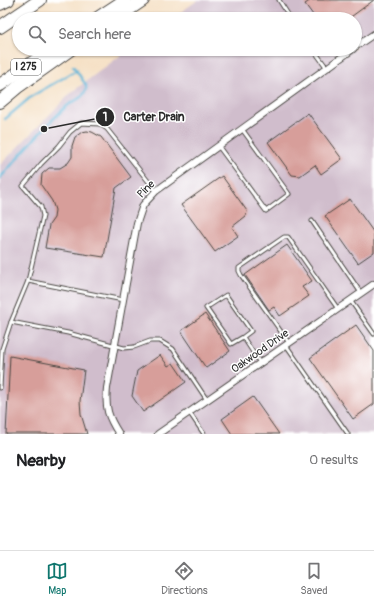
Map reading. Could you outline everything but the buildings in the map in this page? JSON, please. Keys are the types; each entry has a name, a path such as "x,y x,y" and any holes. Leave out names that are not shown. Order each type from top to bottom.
{"highway":[{"path":"0,4 8,0"},
{"path":"22,12 40,0"},
{"path":"107,12 125,0"},
{"path":"125,12 143,0"},
{"path":"0,27 12,19"},
{"name":"I 275","path":"0,85 42,56"},
{"path":"0,102 19,86 61,56"}],"street":[{"name":"Pine","path":"362,42 374,34"},
{"name":"Pine","path":"119,434 108,415 106,400 140,213 156,191 343,56"},
{"name":"Oakwood Drive","path":"158,434 374,284"}],"lane":[{"path":"279,0 287,12"},
{"path":"318,56 327,68"},
{"path":"0,388 2,349 11,322 28,281 43,216 41,207 23,186 40,164 59,146 70,132 81,123 100,124 107,129 156,191"},
{"path":"218,146 266,211 289,194 242,129"},
{"path":"312,222 361,293"},
{"path":"338,308 288,237 284,238 239,268 241,275 348,434"},
{"path":"28,281 123,300"},
{"path":"226,295 251,331 243,337 231,344 206,308 226,295"},
{"path":"350,300 374,334"},
{"path":"11,322 68,333 124,348 129,348 150,341 160,341 172,349 207,400"},
{"path":"243,337 260,363"},
{"path":"189,412 204,434"}],"shaded area":[{"path":"198,0 374,0 374,434 0,434 0,165 72,92 120,56 362,56 362,12 181,12"}],"waterway":[{"path":"0,178 49,123 85,92 86,85 73,66"},
{"path":"5,119 32,96 77,70"}],"place":[{"name":"Carter Drain","path":"44,129"}]}
